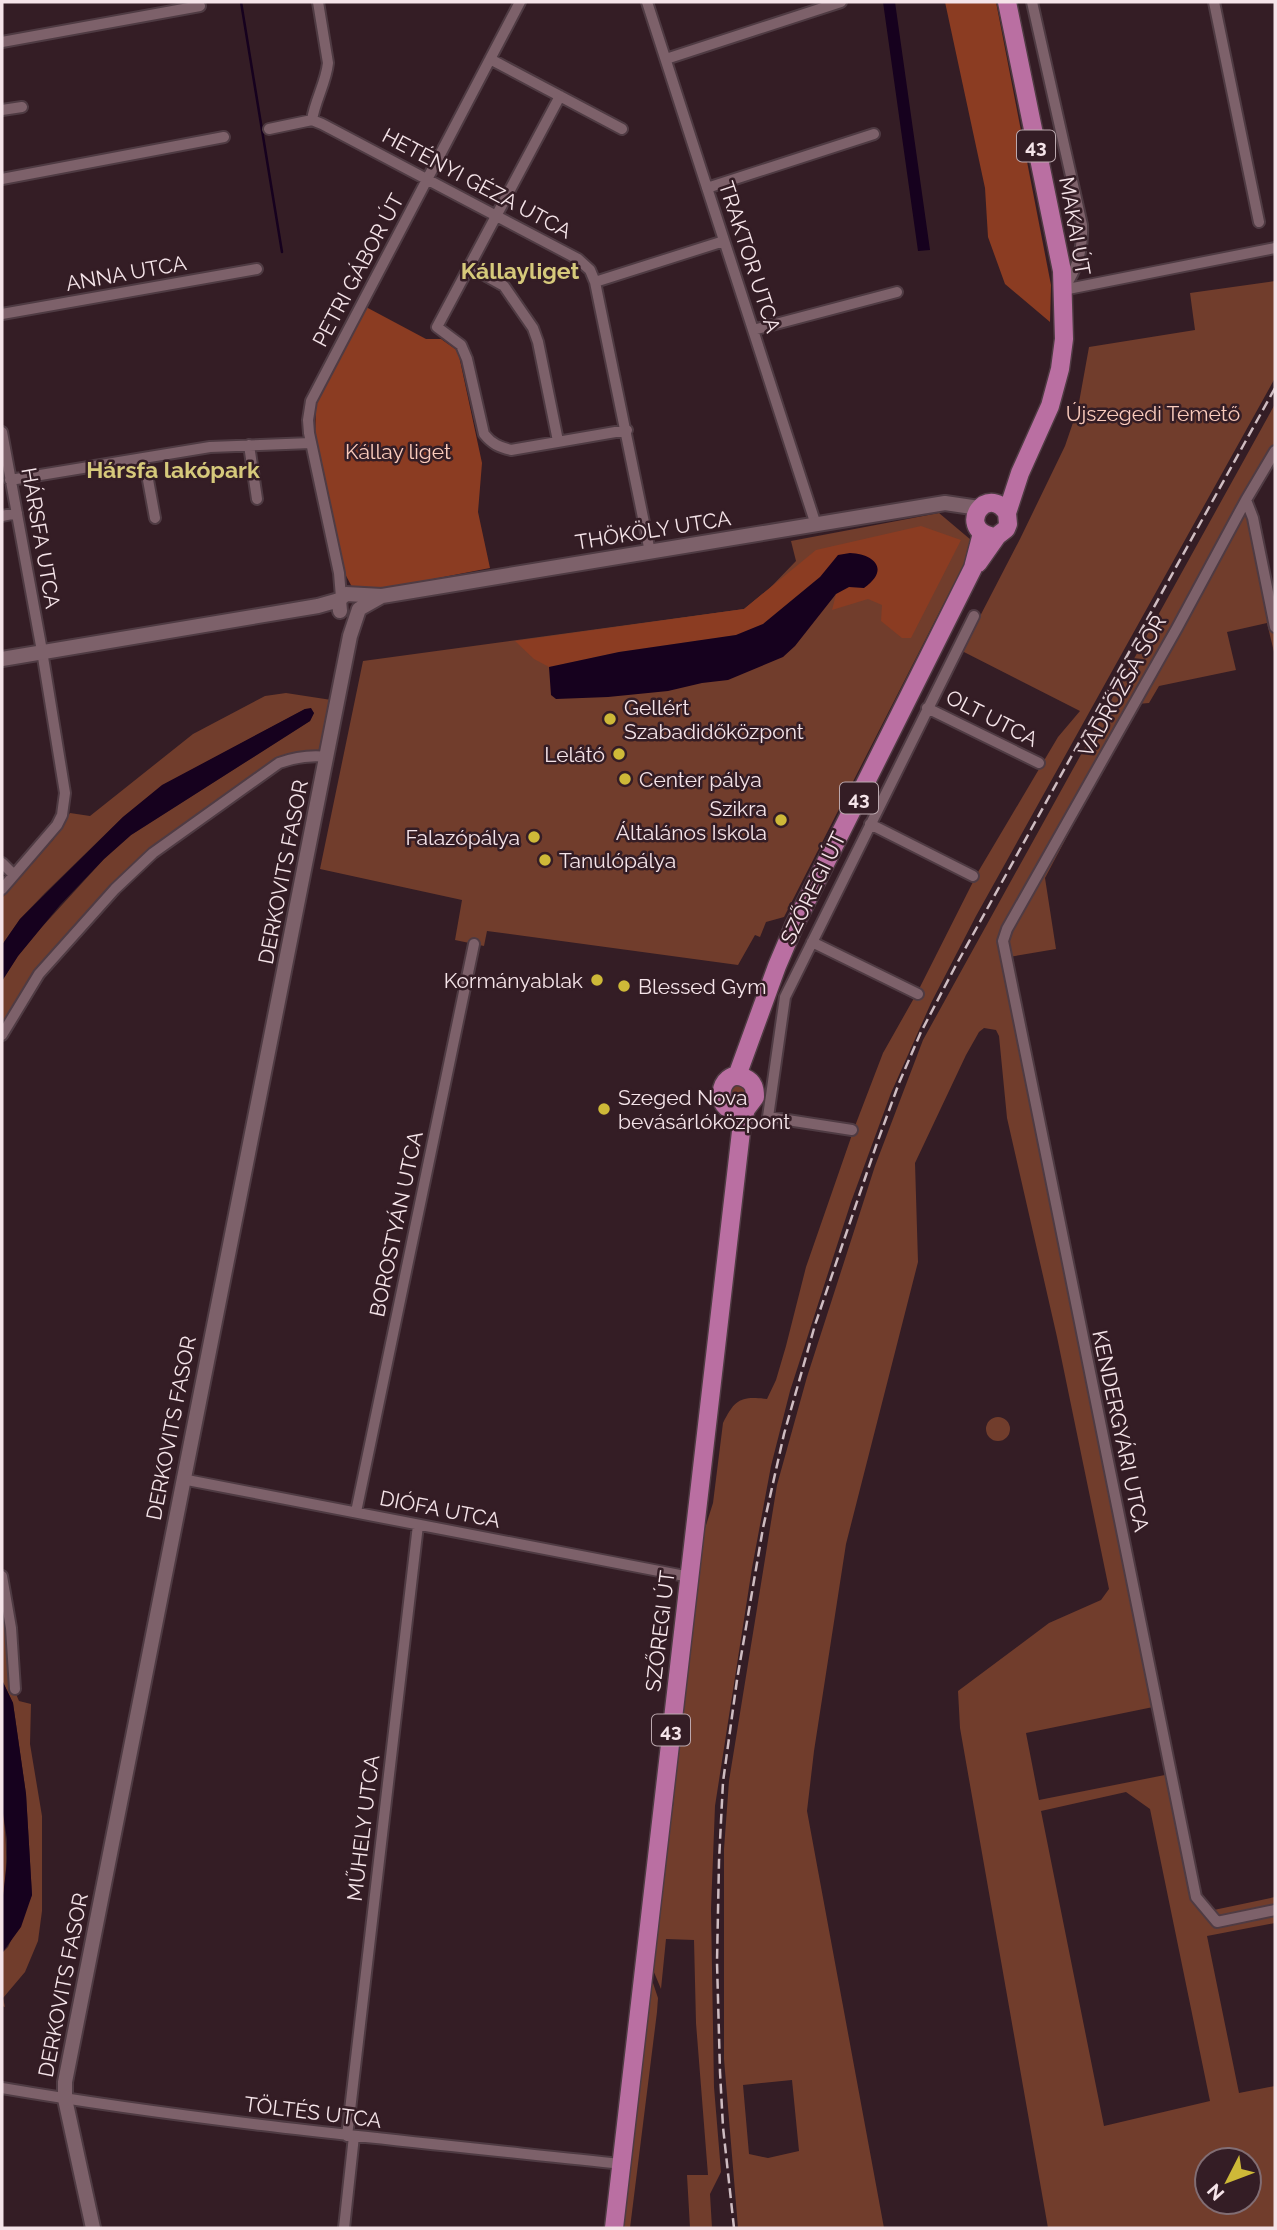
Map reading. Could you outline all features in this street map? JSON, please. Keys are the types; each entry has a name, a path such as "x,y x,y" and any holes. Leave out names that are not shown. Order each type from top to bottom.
{"main road":[{"name":"MAKAI ÚT","path":"1007,2 1058,249 1063,290"},
{"name":"SZŐREGI ÚT","path":"743,1078 777,966 794,926 973,568 989,519 1020,473 1042,426 1060,369 1065,321 1063,290"},
{"name":"SZŐREGI ÚT","path":"614,2228 738,1164 732,1137 738,1109 755,1097 754,1087 743,1078 727,1080 721,1090 722,1101 738,1109"}],"street":[{"path":"269,129 312,120 314,105 328,63 318,2"},
{"name":"PETRI GÁBOR ÚT","path":"348,604 311,443 308,420 311,401 520,2"},
{"name":"TRAKTOR UTCA","path":"647,2 816,525"},
{"path":"666,59 841,2"},
{"name":"MAKAI ÚT","path":"1032,2 1082,225 1080,258 1074,274 1063,290"},
{"path":"1214,2 1259,222"},
{"path":"2,42 200,6"},
{"path":"490,59 622,129"},
{"path":"560,96 437,327 461,345 467,359 484,434 498,447 511,450 627,430"},
{"path":"2,110 22,107"},
{"name":"HETÉNYI GÉZA UTCA","path":"312,120 578,259 590,270 595,282 627,430 650,552"},
{"path":"707,188 874,134"},
{"path":"2,178 223,137"},
{"path":"595,282 724,241"},
{"path":"1063,290 1275,248"},
{"path":"468,266 504,286 533,328 558,441"},
{"name":"ANNA UTCA","path":"2,314 257,269"},
{"path":"753,330 897,292"},
{"name":"HÁRSFA UTCA","path":"2,432 64,777 63,806 57,825 2,890"},
{"path":"10,480 210,447 311,443"},
{"path":"249,445 257,499"},
{"name":"VADRÓZSA SOR","path":"1003,941 1007,929 1275,451"},
{"path":"144,458 155,518"},
{"path":"1246,500 1253,518 1275,627"},
{"name":"THÖKÖLY UTCA","path":"42,652 318,606 348,604 382,596 944,503 989,519"},
{"path":"2,516 17,513"},
{"name":"DERKOVITS FASOR","path":"93,2228 65,2099 65,2082 182,1479 327,757 350,636 348,604"},
{"name":"SZŐREGI ÚT","path":"852,1130 768,1117 785,997 974,616"},
{"path":"2,659 42,652"},
{"name":"OLT UTCA","path":"927,708 1039,764"},
{"path":"2,1035 39,974 115,888 153,853 279,763 310,755 327,757"},
{"path":"870,824 973,876"},
{"path":"2,863 14,875"},
{"name":"KENDERGYÁRI UTCA","path":"1003,941 1196,1896 1217,1922 1275,1910"},
{"path":"812,942 918,994"},
{"name":"BOROSTYÁN UTCA","path":"356,1512 474,944"},
{"name":"DIÓFA UTCA","path":"182,1479 690,1577"},
{"name":"MŰHELY UTCA","path":"344,2228 350,2136 418,1525"},
{"path":"2,1576 11,1628 15,1689"},
{"name":"TÖLTÉS UTCA","path":"2,2088 65,2099 350,2136 622,2164"}],"green space":[{"path":"945,2 996,2 1051,285 1050,322 1005,284 988,237 985,188"},
{"name":"Újszegedi Temető","path":"1275,281 1275,378 976,916 931,1003 891,1093 851,1202 790,1391 771,1466 752,1568 715,1806 711,1909 714,2087 721,2172 710,2194 712,2228 690,2228 687,2175 708,2175 696,2023 694,1940 666,1939 661,1989 651,1965 673,1803 673,1780 701,1541 713,1503 723,1423 731,1409 740,1401 751,1398 767,1399 776,1380 806,1267 883,1053 918,991 978,872 1058,737 1080,711 962,651 1065,446 1078,408 1089,347 1195,330 1190,293"},
{"name":"Kállay liget","path":"366,307 426,339 441,339 458,351 482,463 478,512 490,568 361,593 352,587 343,570 315,439 316,405"},
{"path":"1275,404 1275,463 1254,499 1253,506 1275,610 1275,656 1267,623 1227,632 1236,670 1159,686 1149,703 1137,704 1045,878 1056,949 1009,957 1163,1705 1026,1733 1039,1800 1175,1773 1198,1887 1209,1911 1275,1897 1275,1923 1207,1936 1239,2093 1275,2086 1275,2228 1048,2228 960,1728 958,1691 1049,1623 1101,1600 1109,1589 1057,1337 1007,1118 999,1036 996,1030 984,1028 966,1055 915,1163 918,1262 846,1544 807,1811 884,2228 738,2228 724,2059 724,1849 729,1781 777,1485 807,1377 875,1166 923,1040","holes":["1126,1792 1150,1809 1210,2101 1104,2126 1041,1811","792,2080 799,2151 768,2158 749,2154 743,2085"]},
{"name":"Gellért Szabadidőközpont","path":"939,513 971,540 970,552 784,917 766,922 760,937 755,935 738,965 487,931 484,946 455,940 462,900 320,869 363,661 744,609 770,588 796,561 791,541"},
{"path":"921,526 961,540 911,638 902,638 881,621 882,605 868,599 832,610 836,594 849,587 870,583 877,568 820,577 763,624 736,635 619,652 549,667 534,659 515,641 744,609 816,550"},
{"path":"286,693 338,701 327,757 293,758 153,853 39,974 2,1035 2,981 41,928 104,859 131,835 310,721 314,713 305,709 162,786 123,817 45,893 20,919 2,945 2,898 53,840 70,813 90,816 193,734 265,696"},
{"path":"741,1083 749,1093 740,1104 730,1099 731,1086"},
{"path":"998,1417 1009,1424 1010,1429 1003,1440 998,1441 987,1434 986,1429 993,1418"},
{"path":"2,1576 16,1694 19,1701 31,1704 30,1744 42,1816 42,1911 38,1941 25,1972 3,1998 5,2007 2,2006 2,1953 8,1947 32,1895 26,1794 13,1703 2,1680"},
{"path":"2,1806 6,1855 2,1904"},
{"path":"651,1977 658,1998 657,2012 630,2228 621,2228"}],"shaded area":[{"path":"883,2 895,2 930,250 918,251"},
{"path":"850,553 872,560 878,569 876,575 864,588 849,587 836,594 795,646 783,657 728,680 668,691 556,699 551,695 549,667 619,652 736,635 763,624 820,577 838,555"},
{"path":"311,708 314,713 310,721 131,835 60,905 18,956 2,981 2,945 20,919 123,817 162,785"},
{"path":"2,1680 13,1703 26,1794 32,1895 21,1927 2,1953 2,1904 7,1839 2,1806"}],"waterway":[{"path":"241,2 282,252"}],"railway":[{"path":"734,2228 723,2127 717,1962 723,1782 763,1528 784,1434 815,1325 876,1146 921,1032 1275,388"}],"place":[{"name":"Gellért Szabadidőközpont","path":"610,719"},
{"name":"Lelátó","path":"619,754"},
{"name":"Center pálya","path":"625,779"},
{"name":"Szikra Általános Iskola","path":"781,820"},
{"name":"Falazópálya","path":"534,837"},
{"name":"Tanulópálya","path":"545,860"},
{"name":"Kormányablak","path":"597,980"},
{"name":"Blessed Gym","path":"624,986"},
{"name":"Szeged Nova bevásárlóközpont","path":"604,1109"}],"district":[{"name":"Kállayliget","path":"520,270"},
{"name":"Hársfa lakópark","path":"173,469"}]}
